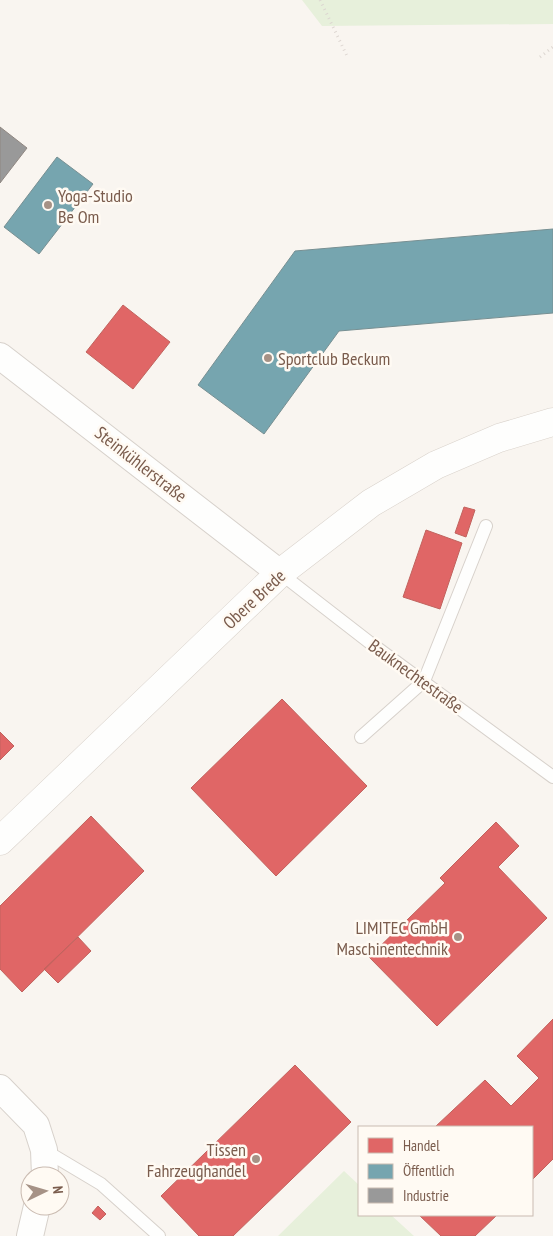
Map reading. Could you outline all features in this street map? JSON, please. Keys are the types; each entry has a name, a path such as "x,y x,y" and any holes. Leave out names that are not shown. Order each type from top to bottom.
{"street":[{"name":"Steinkühlerstraße","path":"0,356 280,572"},
{"name":"Obere Brede","path":"0,841 280,572 371,502 436,465 498,438 553,422"},
{"path":"0,1088 36,1125 44,1150 45,1166"},
{"path":"30,1236 35,1216"}],"lane":[{"path":"361,737 424,681 486,526"},
{"name":"Bauknechtestraße","path":"280,572 553,777"},
{"path":"44,1150 101,1184 159,1236"}],"path":[{"path":"320,0 348,58"},
{"path":"540,57 553,47"}],"green space":[{"path":"302,0 553,0 553,24 322,26"},
{"path":"344,1171 358,1184 358,1216 392,1216 414,1236 278,1236"}],"building: Handel":[{"path":"123,305 170,342 133,389 86,352"},
{"path":"464,507 475,510 466,537 455,533"},
{"path":"426,530 462,543 440,609 403,597"},
{"path":"282,699 367,786 276,876 191,788"},
{"path":"0,732 14,746 0,760"},
{"path":"91,816 144,871 22,992 0,969 0,906"},
{"name":"LIMITEC GmbH Maschinentechnik","path":"496,822 519,846 498,867 547,918 437,1026 369,957 445,883 440,878"},
{"path":"78,937 91,951 58,983 44,969"},
{"path":"553,1019 553,1159 533,1179 533,1126 436,1126 485,1080 511,1106 539,1078 517,1056"},
{"name":"Tissen Fahrzeughandel","path":"295,1065 351,1122 233,1236 199,1236 161,1196"},
{"path":"98,1206 106,1214 100,1220 92,1213"},
{"path":"420,1216 496,1216 475,1236 441,1236"}],"building: Öffentlich":[{"name":"Yoga-Studio Be Om","path":"57,157 93,184 39,254 4,227"},
{"name":"Sportclub Beckum","path":"553,229 553,313 339,331 264,434 198,385 295,251"}],"building: Industrie":[{"path":"0,127 27,148 0,183"}],"place":[{"name":"Yoga-Studio Be Om","path":"48,205"},
{"name":"Sportclub Beckum","path":"268,358"},
{"name":"LIMITEC GmbH Maschinentechnik","path":"458,937"},
{"name":"Tissen Fahrzeughandel","path":"256,1159"}]}
